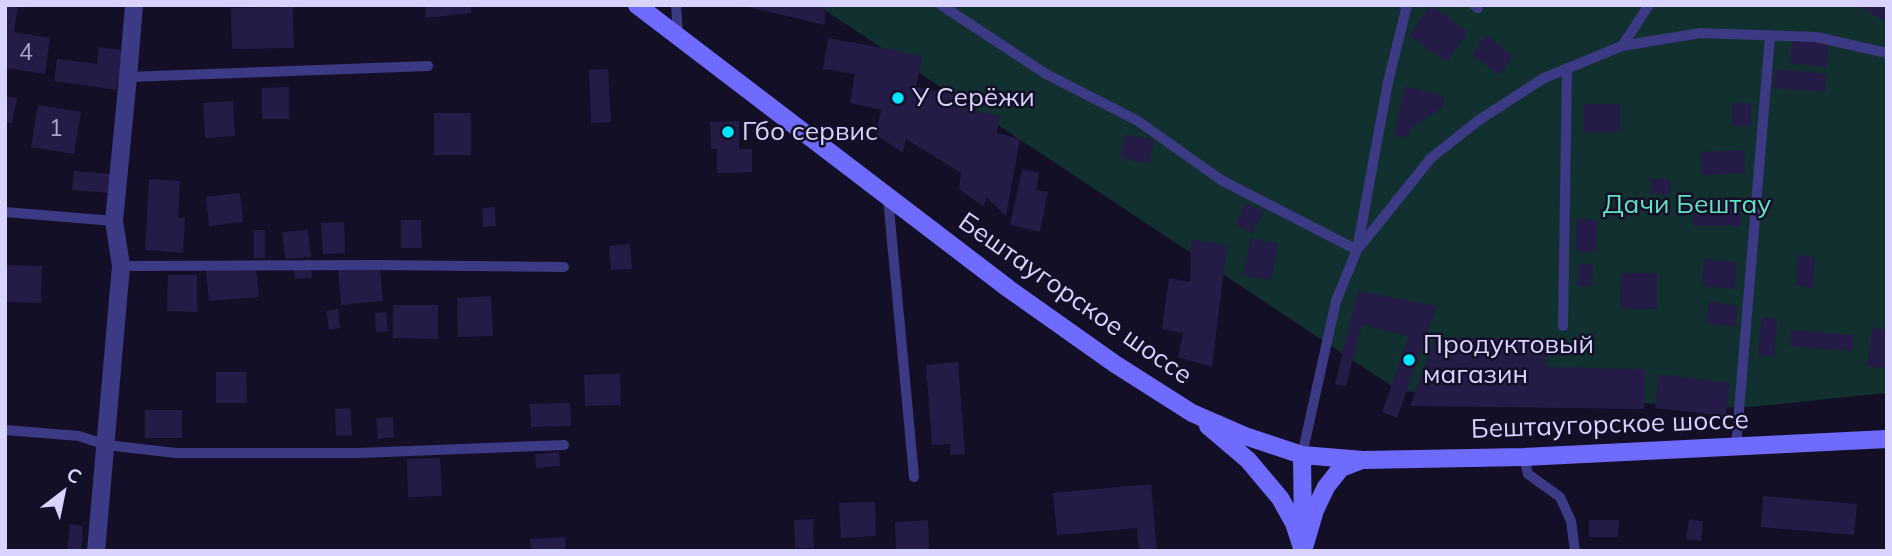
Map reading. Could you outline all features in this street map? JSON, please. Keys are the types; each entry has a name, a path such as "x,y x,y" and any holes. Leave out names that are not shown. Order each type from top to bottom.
{"main road":[{"name":"Бештаугорское шоссе","path":"637,5 1009,289 1115,364 1192,413 1245,436 1302,455 1363,460 1524,457 1887,439"},
{"path":"1192,413 1248,460 1280,498 1294,523 1303,551"},
{"path":"1302,455 1303,551"},
{"path":"1303,551 1315,510 1326,487 1341,468 1351,462 1363,460"}],"street":[{"path":"96,551 121,266 114,221 134,5"}],"lane":[{"path":"676,5 678,36"},
{"path":"941,5 1046,74 1138,121 1221,180 1357,250"},
{"path":"1302,455 1336,301 1357,250 1388,82 1407,5"},
{"path":"1622,46 1649,5"},
{"path":"1357,250 1431,158 1479,120 1544,78 1622,46 1700,33 1816,37 1887,53"},
{"path":"1736,447 1770,36"},
{"path":"128,77 428,65"},
{"path":"1563,326 1567,68"},
{"path":"888,198 915,477"},
{"path":"5,212 114,221"},
{"path":"121,266 379,264 564,267"},
{"path":"5,430 79,436 106,445 176,453 359,453 564,445"},
{"path":"1524,457 1528,474 1560,497 1571,521 1575,551"}],"green space":[{"name":"Дачи Бештау","path":"817,5 1887,5 1887,393 1740,408 1399,391"}],"building":[{"path":"5,5 18,5 14,32 50,38 45,74 5,68"},
{"path":"425,5 471,5 471,13 426,18"},
{"path":"825,5 825,25 744,6"},
{"path":"1431,5 1468,32 1446,62 1409,35"},
{"path":"1855,5 1887,5 1887,22"},
{"path":"293,7 294,48 232,49 231,8"},
{"path":"1486,35 1514,56 1499,75 1472,54"},
{"path":"828,38 922,57 916,87 973,98 971,110 1000,116 997,133 1020,139 1006,216 986,197 984,207 959,189 961,173 906,139 903,153 876,135 881,110 850,103 855,74 823,69"},
{"path":"1793,38 1829,42 1826,67 1790,63"},
{"path":"99,47 122,50 117,90 54,81 57,59 97,64"},
{"path":"608,69 611,122 591,123 589,70"},
{"path":"1774,69 1826,74 1825,92 1773,88"},
{"path":"1405,86 1444,96 1443,107 1410,129 1408,137 1394,135"},
{"path":"289,87 289,119 262,119 262,88"},
{"path":"5,96 17,98 12,123 5,122"},
{"path":"233,101 235,136 205,138 203,103"},
{"path":"1732,103 1751,103 1751,126 1732,126"},
{"path":"1584,104 1620,104 1620,132 1584,132"},
{"path":"38,105 81,112 74,154 31,147"},
{"path":"434,113 471,113 471,155 434,155"},
{"path":"739,121 739,149 752,149 752,172 717,173 717,149 711,149 710,122"},
{"path":"1125,134 1154,140 1149,164 1120,158"},
{"path":"1744,150 1745,173 1702,175 1701,152"},
{"path":"1022,169 1039,173 1036,190 1048,192 1040,232 1010,225"},
{"path":"74,171 112,174 110,193 72,190"},
{"path":"149,179 180,181 178,218 185,218 183,253 145,250"},
{"path":"1651,179 1671,180 1670,194 1651,194"},
{"path":"240,193 243,222 209,226 206,197"},
{"path":"1246,203 1264,212 1252,233 1235,224"},
{"path":"1693,204 1740,204 1741,226 1693,226"},
{"path":"495,207 496,226 483,227 482,208"},
{"path":"1577,219 1597,220 1596,252 1576,251"},
{"path":"401,220 421,220 422,248 401,248"},
{"path":"344,222 345,253 323,254 321,223"},
{"path":"254,230 265,230 265,258 254,258"},
{"path":"308,230 311,257 285,259 282,232"},
{"path":"1251,238 1278,244 1271,280 1243,275"},
{"path":"1191,240 1227,245 1212,367 1178,357 1183,333 1162,329 1169,278 1190,282"},
{"path":"630,244 632,269 611,270 609,246"},
{"path":"1798,255 1815,257 1813,288 1796,286"},
{"path":"1704,259 1736,262 1735,289 1702,286"},
{"path":"311,263 312,278 295,279 293,265"},
{"path":"1579,264 1593,264 1592,287 1578,286"},
{"path":"7,265 42,266 41,303 6,302"},
{"path":"380,266 383,301 341,305 338,269"},
{"path":"256,267 259,297 209,301 206,271"},
{"path":"1621,273 1657,273 1657,309 1620,308"},
{"path":"168,275 197,275 197,312 167,311"},
{"name":"Продуктовый магазин","path":"1358,291 1437,306 1397,418 1382,412 1409,336 1362,325 1346,386 1335,384"},
{"path":"491,296 493,336 458,337 457,298"},
{"path":"1709,301 1738,306 1735,327 1706,323"},
{"path":"393,305 438,305 438,339 393,338"},
{"path":"338,309 340,328 329,330 326,311"},
{"path":"386,312 388,331 376,332 375,313"},
{"path":"1762,317 1777,319 1774,357 1758,355"},
{"path":"1873,327 1887,330 1887,369 1867,366"},
{"path":"1791,330 1853,335 1852,351 1790,346"},
{"path":"1436,337 1547,339 1546,367 1645,369 1644,409 1410,406"},
{"path":"958,362 965,454 950,455 950,444 932,445 926,365"},
{"path":"216,372 246,372 247,403 216,403"},
{"path":"620,374 621,405 585,406 584,375"},
{"path":"1659,374 1730,383 1726,416 1655,408"},
{"path":"570,403 571,426 531,427 530,404"},
{"path":"350,408 352,435 336,436 335,409"},
{"path":"145,410 182,410 182,438 145,438"},
{"path":"393,417 394,437 378,439 376,418"},
{"path":"559,452 560,466 536,468 535,454"},
{"path":"440,458 442,496 408,497 407,459"},
{"path":"1151,484 1157,551 1139,551 1137,528 1057,535 1053,493"},
{"path":"1763,496 1857,504 1854,535 1761,527"},
{"path":"875,502 876,536 841,538 839,503"},
{"path":"813,519 814,548 795,548 794,520"},
{"path":"1689,519 1703,521 1701,541 1686,539"},
{"path":"928,520 929,550 896,551 895,522"},
{"path":"1589,520 1619,520 1618,537 1589,537"},
{"path":"70,524 83,526 81,551 67,551"},
{"path":"565,537 566,551 531,551 530,539"}],"place":[{"name":"У Серёжи","path":"898,98"},
{"name":"Гбо cервис","path":"728,132"},
{"name":"Продуктовый магазин","path":"1409,360"}]}
